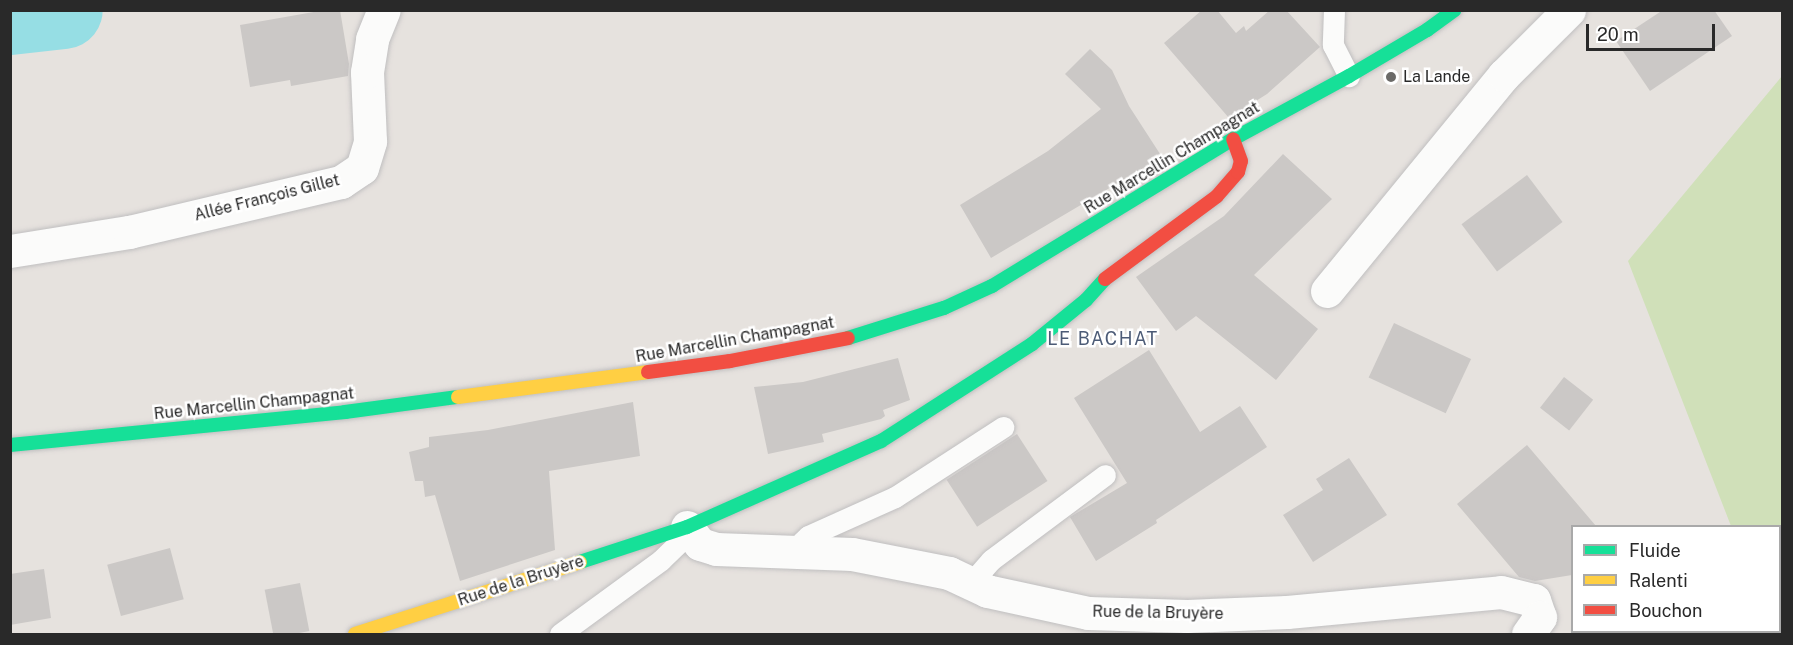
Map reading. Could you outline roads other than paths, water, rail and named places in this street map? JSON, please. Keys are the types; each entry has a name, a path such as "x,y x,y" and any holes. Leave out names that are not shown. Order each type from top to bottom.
{"main road":[{"name":"Rue Marcellin Champagnat","path":"10,446 345,412 730,362 826,344 944,308 992,286 1233,139 1349,76 1427,30 1455,10"},
{"name":"Rue de la Bruyère","path":"355,634 687,527 881,441 1032,344 1086,300 1111,274 1191,216 1229,184 1238,172 1241,161 1233,139"}],"street":[{"name":"Allée François Gillet","path":"10,251 129,232 340,182 362,168 370,141 367,72 372,39 384,10"},
{"path":"1327,291 1504,75 1569,10"},
{"name":"Rue de la Bruyère","path":"687,527 700,544 716,549 852,554 950,573 987,591 1088,613 1187,616 1287,612 1501,591 1534,600 1540,617 1528,634"}],"lane":[{"path":"1334,10 1333,45 1349,76"},
{"path":"801,551 802,542 808,536 895,497 1003,427"},
{"path":"971,583 991,560 1105,476"},
{"path":"560,634 661,560 681,540 687,527"}],"waterway":[{"path":"10,16 64,10"}],"place":[{"name":"La Lande","path":"1391,77"}],"district":[{"name":"LE BACHAT","path":"1103,339"}]}
